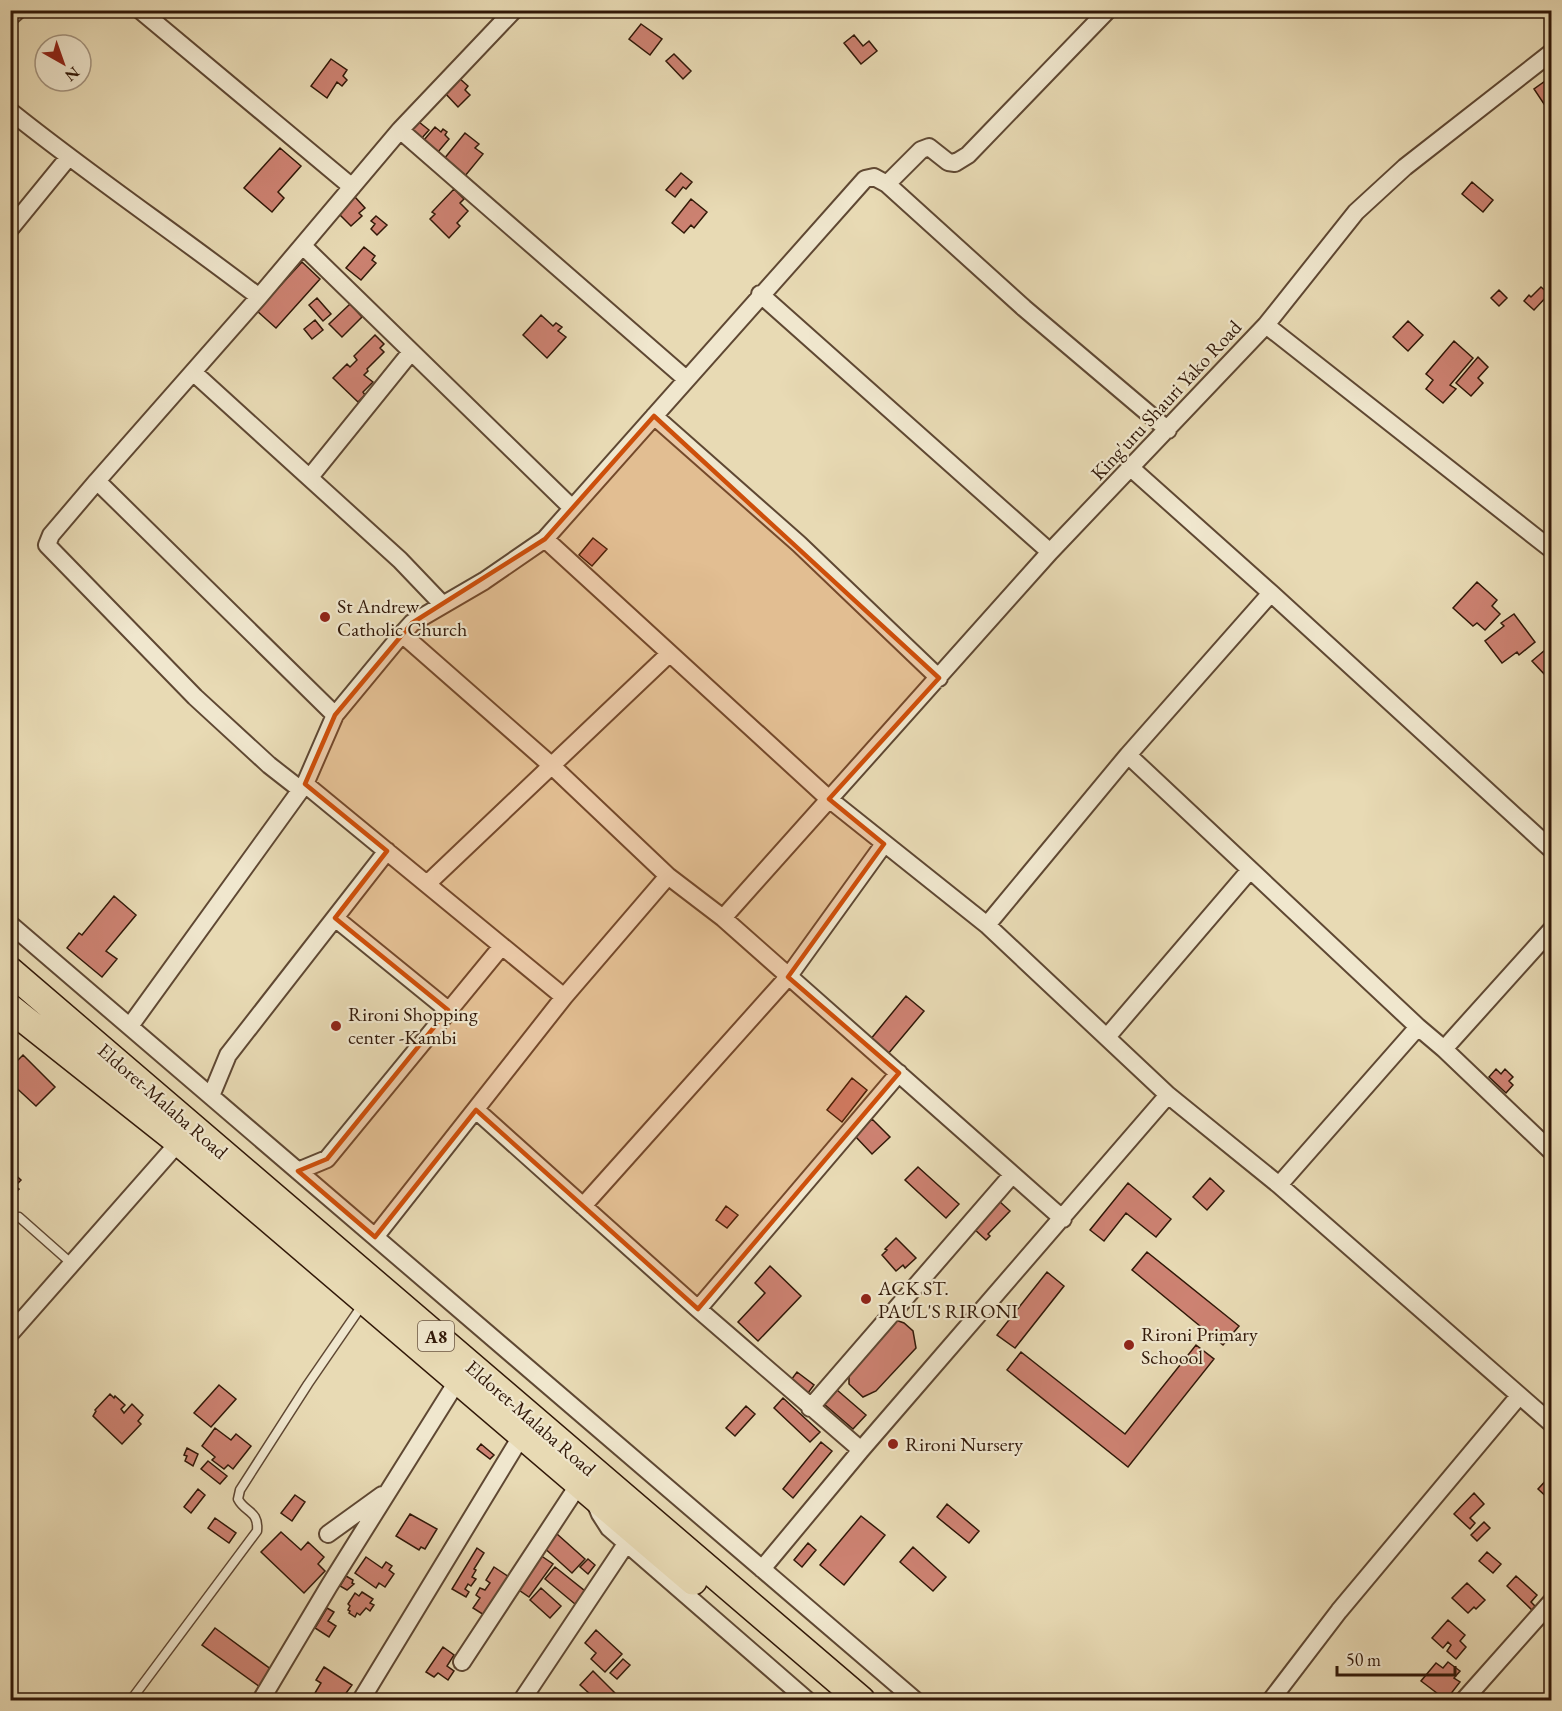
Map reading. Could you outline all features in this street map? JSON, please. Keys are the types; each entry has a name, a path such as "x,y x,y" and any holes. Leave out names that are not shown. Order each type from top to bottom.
{"highway":[{"name":"Eldoret-Malaba Road","path":"10,971 861,1701"},
{"name":"Eldoret-Malaba Road","path":"10,1008 179,1142 833,1701"}],"street":[{"path":"10,17 18,10"},
{"path":"514,10 400,130 303,246 51,535 47,545 195,698 269,765 303,787 387,851 564,997"},
{"path":"887,184 921,150 929,147 948,162 955,163 968,155 1108,10"},
{"path":"142,11 352,187"},
{"name":"King'uru Shauri Yako Road","path":"723,918 1050,552 1266,325 1356,212 1381,188 1551,51"},
{"path":"10,111 68,158 174,232 259,297"},
{"path":"400,130 686,379"},
{"path":"10,229 68,158"},
{"path":"130,1026 303,787 335,715 402,634 412,623 483,581 545,538 760,294 865,179 874,177 887,184 1024,308 1168,430"},
{"path":"303,246 572,508"},
{"path":"760,294 1050,552"},
{"path":"1266,325 1551,550"},
{"path":"310,477 411,352"},
{"path":"193,372 400,560 443,605"},
{"path":"654,416 799,544 939,678"},
{"path":"1131,468 1551,850"},
{"path":"97,481 335,715"},
{"path":"545,538 829,799 987,925 1168,1095 1279,1185 1551,1424"},
{"path":"987,925 1128,755 1271,593"},
{"path":"402,634 552,765 668,876 723,918 1063,1219"},
{"path":"427,884 669,654"},
{"path":"1128,755 1444,1049 1551,1152"},
{"path":"583,1206 788,977 884,844"},
{"path":"211,1096 228,1055 387,851"},
{"path":"1107,1037 1250,870"},
{"path":"375,1237 564,997 668,876"},
{"path":"336,918 448,1010"},
{"path":"10,924 915,1701"},
{"path":"1444,1049 1551,928"},
{"path":"298,1171 327,1159 502,946"},
{"path":"1279,1185 1418,1027"},
{"path":"698,1309 899,1073"},
{"path":"762,1569 861,1450 1168,1095"},
{"path":"476,1110 810,1408 861,1450"},
{"path":"10,1334 179,1142"},
{"path":"810,1408 1012,1175"},
{"path":"261,1701 329,1586 458,1380"},
{"path":"1271,1701 1339,1611 1520,1395"},
{"path":"361,1701 522,1435"},
{"path":"328,1534 392,1487"},
{"path":"462,1662 586,1490"},
{"name":"Eldoret-Malaba Road","path":"586,1490 609,1528 807,1701"},
{"path":"522,1701 626,1544"},
{"path":"1464,1701 1551,1601"}],"lane":[{"path":"19,1217 71,1263"},
{"path":"131,1701 257,1531 258,1522 253,1513 241,1506 238,1499 240,1490 365,1301"}],"highlighted area":[{"path":"654,416 939,678 829,799 884,844 788,977 899,1073 698,1309 476,1110 375,1237 298,1171 327,1159 448,1010 335,918 387,851 305,784 335,715 412,623 545,539"}],"building":[{"path":"641,24 662,39 650,55 629,39"},
{"path":"854,35 863,46 869,41 877,51 861,64 844,43"},
{"path":"674,54 691,71 683,79 666,61"},
{"path":"331,59 347,70 343,76 347,80 342,86 337,82 327,98 311,86"},
{"path":"459,78 468,86 465,90 470,95 458,107 444,92"},
{"path":"1548,79 1552,84 1552,98 1544,104 1534,89"},
{"path":"414,118 429,130 421,139 407,127"},
{"path":"435,127 441,132 443,129 447,132 445,135 449,139 438,152 424,140"},
{"path":"465,133 479,144 475,148 483,154 465,176 444,159"},
{"path":"280,148 301,166 278,192 284,198 272,212 244,188"},
{"path":"681,173 692,182 686,189 683,187 675,197 666,190"},
{"path":"1472,182 1493,200 1483,212 1462,194"},
{"path":"454,189 464,199 460,203 468,211 457,223 460,226 449,238 430,219 435,214 432,212"},
{"path":"355,197 365,208 359,213 362,216 351,226 338,213"},
{"path":"691,199 707,212 694,228 691,225 684,233 672,223"},
{"path":"376,216 387,225 377,235 371,229 375,224 371,221"},
{"path":"364,247 375,256 372,260 376,263 361,280 346,268"},
{"path":"302,262 320,279 276,328 257,311"},
{"path":"1541,287 1549,294 1534,310 1524,301"},
{"path":"1499,290 1507,298 1499,306 1491,298"},
{"path":"317,298 331,314 323,321 309,305"},
{"path":"350,304 362,317 342,337 329,324"},
{"path":"541,315 553,326 556,323 562,327 558,331 566,337 547,358 523,335"},
{"path":"315,320 323,330 312,339 304,329"},
{"path":"1408,321 1423,335 1408,351 1393,337"},
{"path":"375,335 384,344 380,348 384,352 367,369 364,375 373,382 363,392 365,395 358,402 333,378 347,364 350,367 357,360 354,356"},
{"path":"1454,341 1473,358 1450,385 1456,389 1443,403 1426,389 1433,380 1426,374"},
{"path":"1478,357 1488,367 1478,378 1483,383 1471,396 1456,383"},
{"path":"593,538 607,549 592,566 579,555"},
{"path":"1477,582 1497,600 1492,606 1500,614 1485,630 1477,623 1473,626 1453,608"},
{"path":"1514,614 1535,642 1519,655 1517,652 1502,663 1485,641 1504,626 1501,623"},
{"path":"1551,645 1552,669 1545,675 1532,661"},
{"path":"114,896 136,915 106,951 117,959 102,977 67,948 79,933 82,935"},
{"path":"906,996 924,1011 888,1054 870,1040"},
{"path":"23,1055 55,1087 36,1106 10,1082 10,1068"},
{"path":"1496,1069 1501,1074 1505,1069 1513,1077 1509,1081 1513,1085 1506,1093 1489,1077"},
{"path":"852,1078 867,1090 842,1122 827,1110"},
{"path":"872,1119 890,1137 872,1154 855,1136"},
{"path":"918,1167 959,1204 946,1218 905,1180"},
{"path":"10,1170 21,1180 15,1186 19,1189 14,1194 17,1196 10,1202"},
{"path":"1210,1178 1224,1191 1207,1210 1193,1197"},
{"path":"1128,1183 1171,1219 1156,1237 1126,1213 1104,1241 1090,1230"},
{"path":"999,1201 1010,1211 988,1234 990,1236 986,1240 973,1228"},
{"path":"726,1206 738,1215 727,1228 716,1220"},
{"path":"896,1238 916,1258 905,1268 903,1265 896,1271 882,1255"},
{"path":"1147,1252 1239,1326 1223,1345 1132,1270"},
{"path":"770,1266 801,1296 758,1341 738,1322 765,1293 755,1283"},
{"path":"1047,1272 1064,1286 1015,1348 997,1335"},
{"path":"893,1319 904,1323 913,1331 916,1348 876,1391 863,1397 849,1384 849,1372"},
{"path":"1196,1345 1214,1359 1128,1467 1007,1370 1021,1352 1125,1434"},
{"path":"797,1372 814,1385 808,1393 791,1380"},
{"path":"219,1385 236,1399 211,1427 194,1413"},
{"path":"837,1390 866,1415 853,1429 824,1404"},
{"path":"110,1394 125,1405 121,1409 124,1413 132,1404 143,1415 138,1421 141,1424 122,1444 93,1416 95,1410"},
{"path":"783,1398 820,1432 810,1442 774,1408"},
{"path":"746,1406 755,1414 735,1436 726,1428"},
{"path":"215,1428 231,1440 236,1434 251,1446 233,1469 228,1465 224,1469 212,1460 215,1457 202,1446"},
{"path":"821,1442 832,1451 793,1498 783,1489"},
{"path":"481,1444 494,1455 490,1459 477,1449"},
{"path":"187,1448 198,1454 193,1466 185,1461 187,1456 184,1455"},
{"path":"208,1461 227,1476 220,1484 201,1469"},
{"path":"1552,1474 1552,1502 1538,1489"},
{"path":"198,1489 205,1495 191,1513 184,1507"},
{"path":"1474,1493 1484,1504 1470,1518 1475,1523 1470,1529 1454,1514"},
{"path":"295,1495 305,1502 292,1521 281,1513"},
{"path":"947,1504 979,1531 969,1543 937,1517"},
{"path":"410,1514 437,1529 425,1549 421,1547 419,1550 396,1536"},
{"path":"861,1516 885,1535 844,1585 820,1565"},
{"path":"215,1518 236,1533 229,1543 208,1528"},
{"path":"1484,1522 1490,1528 1477,1541 1471,1535"},
{"path":"281,1532 301,1550 308,1542 324,1557 318,1564 325,1571 304,1593 261,1552"},
{"path":"552,1533 555,1536 557,1534 585,1559 572,1573 541,1545"},
{"path":"808,1543 816,1550 802,1567 794,1560"},
{"path":"913,1547 946,1577 933,1591 900,1562"},
{"path":"477,1548 484,1553 474,1569 476,1570 472,1577 476,1579 471,1586 468,1584 465,1589 469,1592 466,1597 452,1589"},
{"path":"1487,1552 1501,1564 1493,1573 1479,1561"},
{"path":"540,1555 553,1564 529,1597 516,1588"},
{"path":"366,1557 382,1568 386,1562 392,1566 389,1570 394,1574 385,1587 379,1583 376,1588 355,1573"},
{"path":"588,1559 595,1565 588,1574 580,1567"},
{"path":"494,1567 509,1577 484,1615 473,1608 480,1598 476,1595 480,1588 485,1590 490,1583 486,1580"},
{"path":"555,1567 585,1591 575,1604 545,1579"},
{"path":"346,1576 353,1580 354,1584 347,1590 340,1586"},
{"path":"1516,1576 1537,1595 1531,1602 1535,1606 1532,1610 1507,1586"},
{"path":"1467,1583 1485,1600 1468,1613 1452,1598"},
{"path":"541,1588 561,1606 550,1618 530,1600"},
{"path":"362,1592 373,1599 370,1603 374,1605 370,1611 366,1608 360,1615 357,1613 355,1617 349,1613 348,1604 355,1593 359,1596"},
{"path":"327,1608 334,1612 328,1621 336,1626 329,1637 315,1628"},
{"path":"1448,1620 1465,1635 1460,1641 1466,1647 1456,1659 1447,1651 1451,1645 1448,1642 1443,1648 1432,1638"},
{"path":"215,1628 272,1670 260,1687 202,1645"},
{"path":"596,1630 622,1654 605,1672 591,1659 596,1653 585,1643"},
{"path":"443,1647 454,1655 447,1666 454,1671 448,1680 438,1673 434,1677 426,1672"},
{"path":"623,1659 630,1665 617,1679 610,1673"},
{"path":"1448,1662 1460,1671 1454,1678 1460,1682 1446,1700 1421,1681 1436,1663 1443,1668"},
{"path":"324,1667 352,1685 341,1700 312,1698 321,1683 316,1680"},
{"path":"593,1671 621,1699 587,1699 591,1695 580,1685"}],"place":[{"name":"St Andrew Catholic Church","path":"325,617"},
{"name":"Rironi Shopping center -Kambi","path":"336,1026"},
{"name":"ACK ST. PAUL'S RIRONI","path":"866,1299"},
{"name":"Rironi Primary Schoool","path":"1129,1345"},
{"name":"Rironi Nursery","path":"893,1444"}]}
